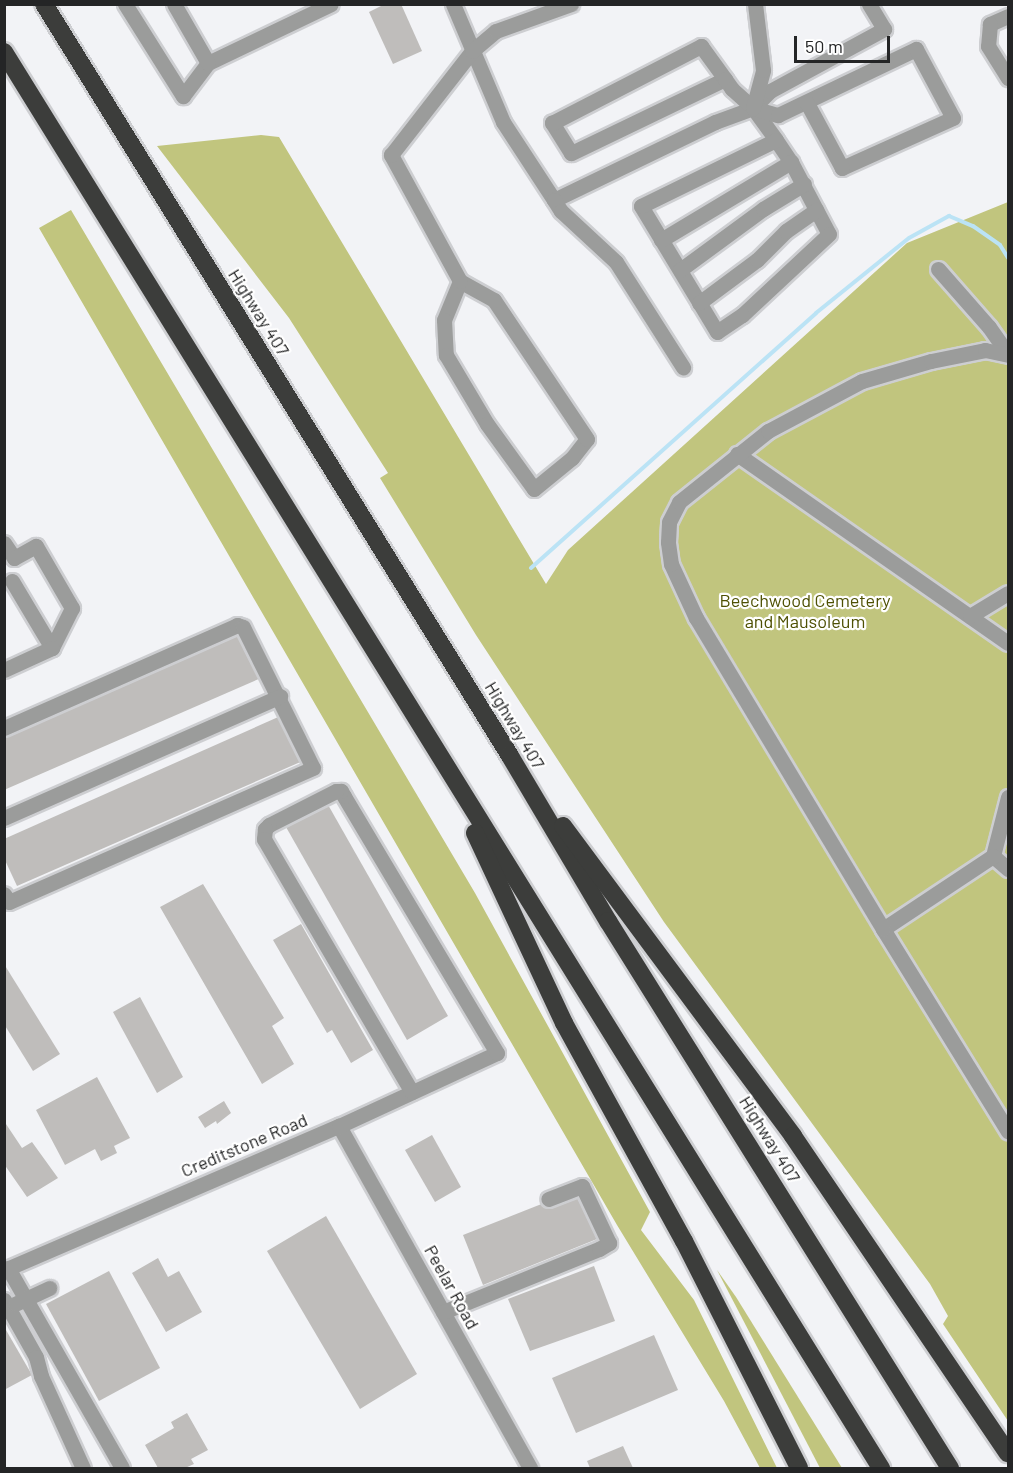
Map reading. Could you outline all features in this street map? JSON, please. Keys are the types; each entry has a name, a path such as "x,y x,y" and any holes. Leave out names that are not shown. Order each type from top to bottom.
{"highway":[{"name":"Highway 407","path":"44,4 510,756 608,921 950,1468"},
{"path":"4,52 881,1468"},
{"path":"432,745 564,1023 684,1242 799,1468"},
{"path":"510,756 657,950 793,1136 1008,1453"},
{"path":"919,1324 1004,1468"}],"street":[{"path":"125,4 183,96 208,63 331,4"},
{"path":"174,4 208,63"},
{"path":"453,4 503,122 561,211 616,262 683,367"},
{"path":"460,281 444,320 446,355 487,424 534,489 572,458 587,439 494,300 460,281 391,155 472,51 496,31 571,4"},
{"path":"753,108 763,70 755,4"},
{"path":"554,200 715,122 753,108 770,91 884,29 869,4"},
{"path":"1008,16 990,24 988,46 1008,78"},
{"path":"725,80 571,153 552,123 700,46 725,80 753,108 776,140 791,162 829,234 742,315 717,332 641,206 776,140"},
{"path":"753,108 778,115 916,49 953,118 842,168 807,103"},
{"path":"661,240 791,162"},
{"path":"680,270 763,209 804,184"},
{"path":"699,303 757,260 786,231 816,210"},
{"path":"938,269 989,327 1008,354"},
{"path":"1008,354 985,350 931,361 862,381 768,431 679,502 669,522 668,542 671,564 696,618 883,929 1008,1131"},
{"path":"737,454 1008,643"},
{"path":"4,543 14,558 36,546 72,608 52,648 4,670"},
{"path":"12,581 52,648"},
{"path":"970,616 1008,593"},
{"path":"4,728 237,625 243,627 280,696 313,768 6,900"},
{"path":"4,818 280,696"},
{"name":"Creditstone Road","path":"6,1269 339,1125 412,1092 497,1053 339,791 269,825 265,828 264,839 412,1092"},
{"path":"883,929 993,856 1008,797"},
{"path":"993,856 1008,869"},
{"name":"Peelar Road","path":"339,1125 530,1468"},
{"path":"443,1312 609,1243 582,1186 548,1199"},
{"path":"6,1269 122,1468"},
{"path":"49,1288 6,1306 36,1358 41,1376 83,1468"}],"green space":[{"name":"Beechwood Cemetery and Mausoleum","path":"261,135 279,137 546,584 568,550 907,243 1008,202 1008,1421 943,1324 948,1316 930,1284 664,922 476,635 380,478 388,473 289,318 157,146"},
{"path":"71,210 475,893 650,1212 641,1230 694,1300 777,1468 760,1468 724,1401 617,1225 39,228"},
{"path":"717,1270 736,1297 842,1468 820,1468"}],"building":[{"path":"385,4 401,4 422,51 393,64 369,12"},
{"path":"241,631 261,678 4,790 4,734"},
{"path":"285,714 305,760 17,886 4,858 4,839"},
{"path":"327,803 448,1016 407,1040 286,827"},
{"path":"203,884 284,1018 272,1026 294,1064 262,1084 160,907"},
{"path":"301,924 373,1050 351,1063 332,1030 327,1033 273,940"},
{"path":"4,964 60,1054 33,1071 4,1024"},
{"path":"140,997 183,1077 157,1093 113,1012"},
{"path":"97,1077 130,1138 114,1146 117,1153 101,1161 95,1149 65,1165 36,1110"},
{"path":"224,1101 231,1113 217,1124 216,1121 205,1128 198,1117"},
{"path":"4,1121 22,1148 32,1142 58,1178 27,1197 4,1164"},
{"path":"432,1135 461,1187 435,1202 405,1150"},
{"path":"582,1188 602,1237 483,1285 463,1235"},
{"path":"326,1216 417,1374 360,1409 267,1251"},
{"path":"158,1258 168,1277 179,1271 202,1312 166,1332 132,1273"},
{"path":"594,1266 615,1321 530,1351 508,1299"},
{"path":"109,1271 160,1368 99,1401 46,1304"},
{"path":"6,1330 32,1375 4,1390 4,1331"},
{"path":"654,1335 678,1390 576,1433 552,1378"},
{"path":"187,1413 208,1450 191,1459 194,1464 185,1468 158,1468 145,1445 174,1428 171,1422"},
{"path":"623,1446 633,1468 590,1468 587,1461"}],"waterway":[{"path":"531,568 816,313 909,238 949,216 973,226 1000,245 1008,258"}]}
